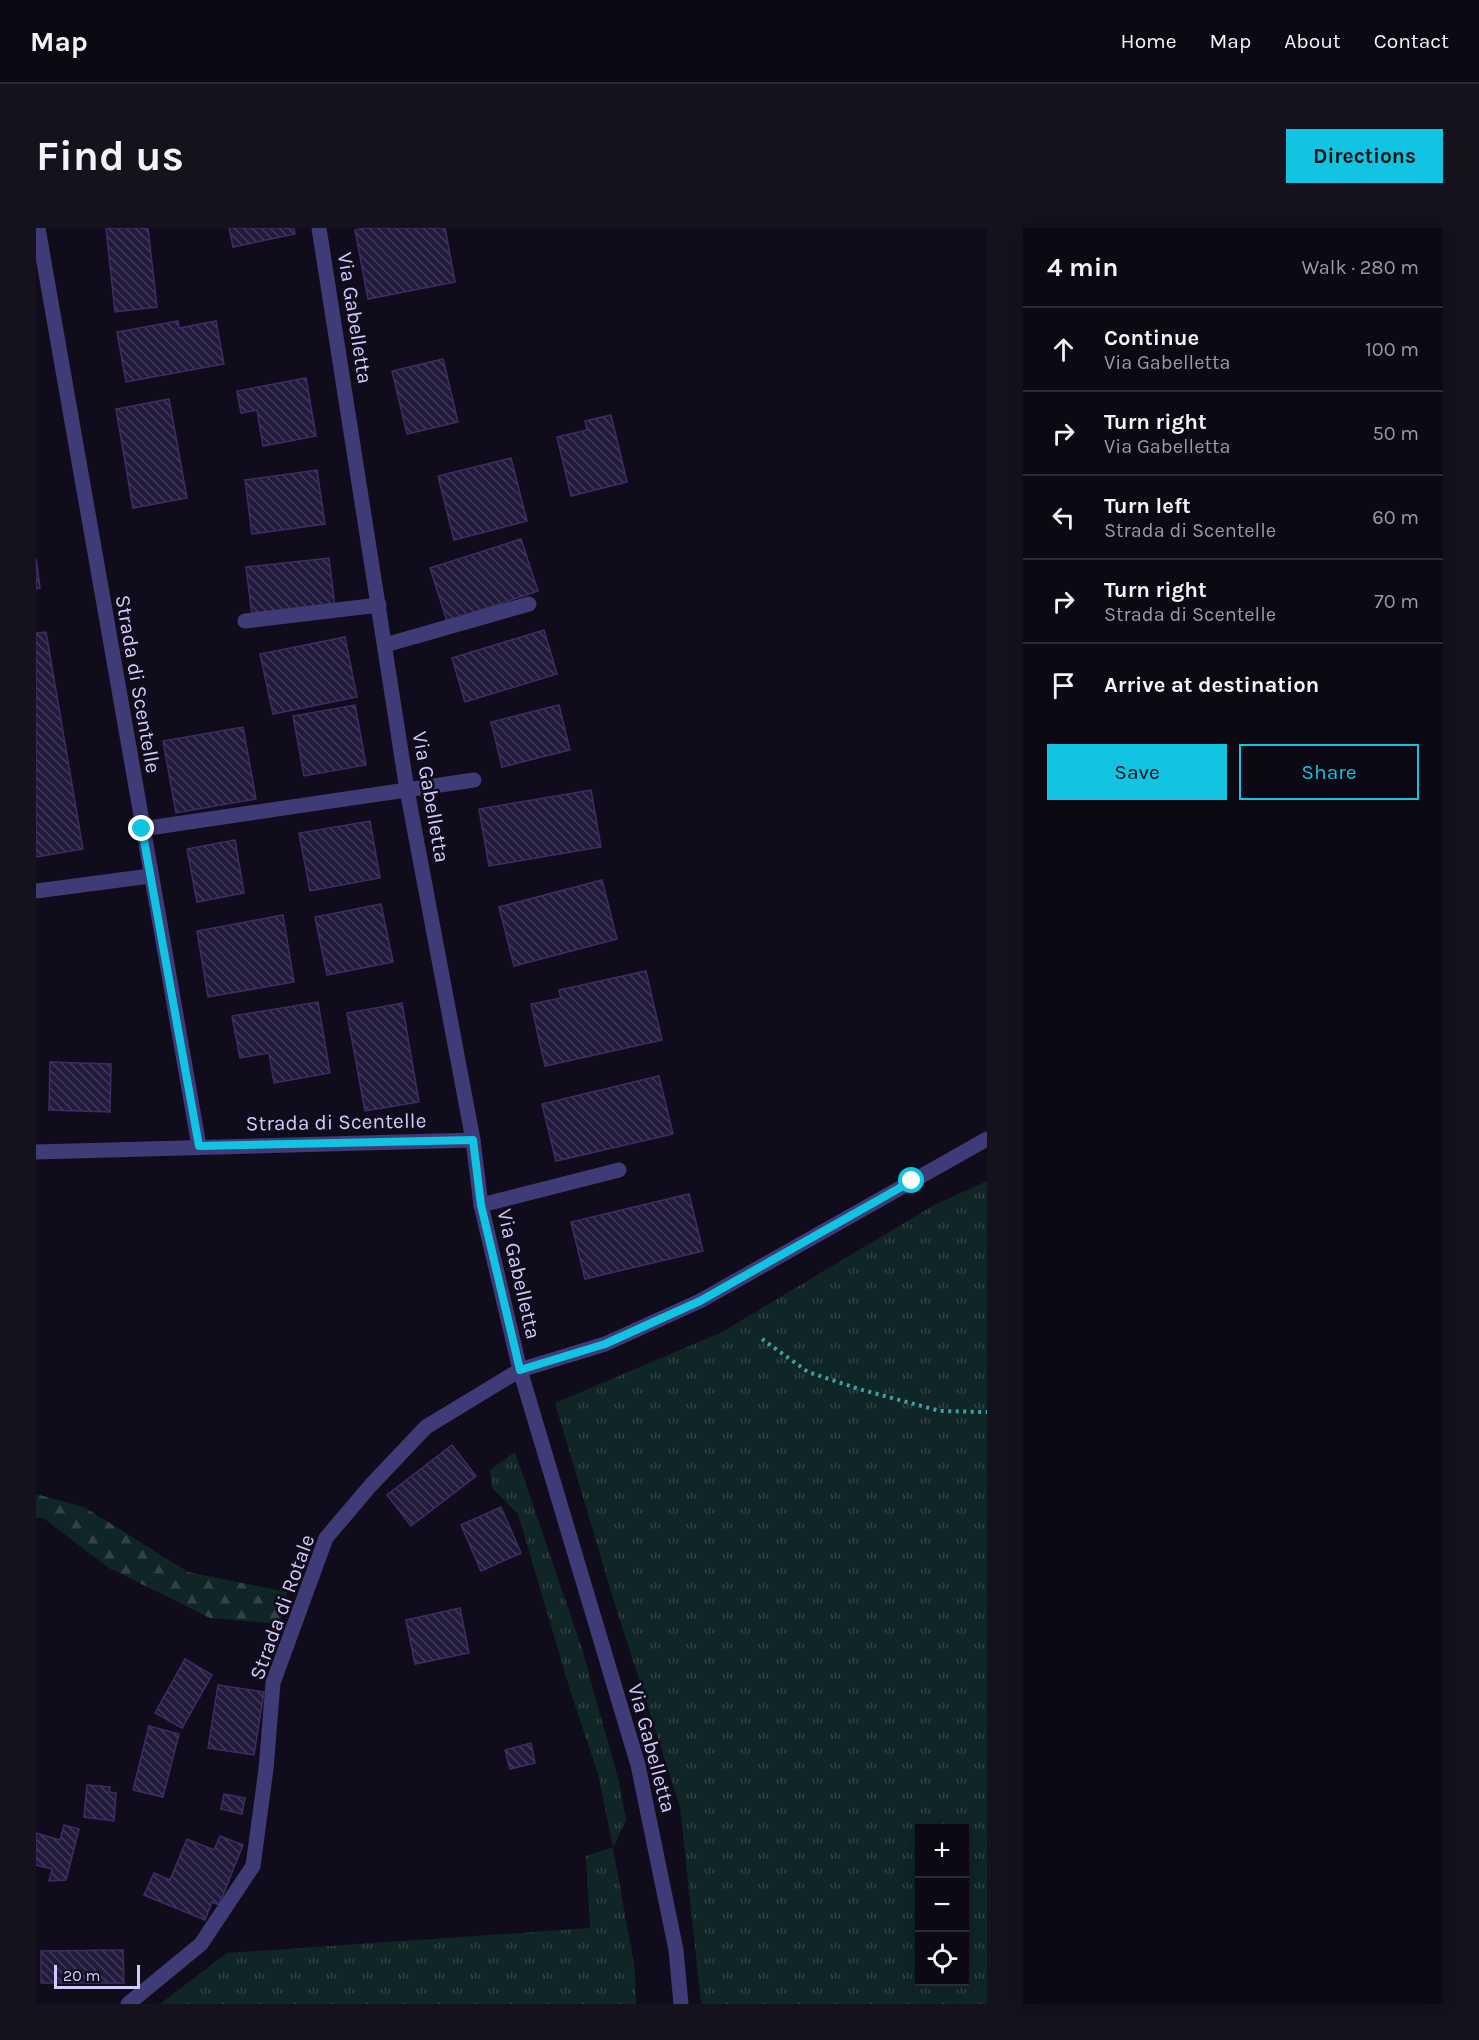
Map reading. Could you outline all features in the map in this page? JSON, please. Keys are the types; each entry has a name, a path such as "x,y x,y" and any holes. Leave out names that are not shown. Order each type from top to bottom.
{"street":[{"name":"Strada di Scentelle","path":"38,228 199,1146"},
{"name":"Via Gabelletta","path":"319,228 407,790 473,1140 481,1205 520,1370 638,1765 676,1950 681,2004"},
{"path":"385,645 529,604"},
{"path":"245,621 379,605"},
{"path":"142,829 474,780"},
{"path":"36,891 150,876"},
{"name":"Via Gabelletta","path":"520,1370 605,1344 700,1301 987,1139"},
{"name":"Strada di Scentelle","path":"36,1152 473,1140"},
{"path":"481,1205 620,1170"},
{"name":"Strada di Rotale","path":"128,2004 201,1944 253,1866 266,1769 273,1683 326,1538 371,1485 426,1428 520,1370"}],"path":[{"path":"762,1339 808,1372 859,1389 940,1411 987,1412"}],"green space":[{"path":"987,1181 987,2004 701,2004 680,1807 613,1598 555,1403 722,1332 934,1205"},
{"path":"515,1452 582,1649 619,1782 626,1820 613,1848 635,1970 636,2004 160,2004 227,1953 590,1928 586,1856 613,1847 598,1774 570,1690 518,1514 492,1488 490,1470"},
{"path":"36,1494 84,1507 188,1572 287,1592 280,1624 210,1618 109,1568 43,1518 36,1518"}],"building":[{"path":"106,228 148,228 157,307 115,312"},
{"path":"229,228 294,228 295,234 233,247"},
{"path":"445,228 455,282 368,299 355,230"},
{"path":"178,321 179,328 216,321 224,364 126,382 117,332"},
{"path":"443,359 458,422 407,434 392,371"},
{"path":"306,378 316,436 263,446 257,410 241,413 237,391"},
{"path":"169,399 187,498 133,508 116,409"},
{"path":"611,415 627,482 571,496 557,437 587,430 585,421"},
{"path":"511,458 527,521 454,540 438,476"},
{"path":"317,470 325,524 252,534 245,480"},
{"path":"521,539 538,591 447,621 430,568"},
{"path":"36,558 40,588 36,589"},
{"path":"329,558 335,606 252,615 246,567"},
{"path":"544,630 557,674 465,702 452,658"},
{"path":"46,632 83,849 36,857 36,633"},
{"path":"345,637 357,697 273,714 260,654"},
{"path":"355,705 366,765 304,776 293,716"},
{"path":"559,705 570,750 502,767 491,722"},
{"path":"243,727 256,799 176,813 163,741"},
{"path":"591,790 601,847 489,866 479,809"},
{"path":"370,821 380,878 310,891 299,833"},
{"path":"235,840 244,893 197,902 187,849"},
{"path":"602,880 617,939 514,966 499,907"},
{"path":"381,904 393,962 327,975 315,917"},
{"path":"283,915 294,982 208,997 197,931"},
{"path":"646,971 662,1040 545,1066 531,1004 561,998 559,990"},
{"path":"318,1002 330,1073 274,1083 269,1053 240,1058 232,1016"},
{"path":"402,1003 419,1102 365,1111 347,1013"},
{"path":"50,1062 111,1064 110,1112 49,1110"},
{"path":"659,1076 673,1134 556,1161 542,1104"},
{"path":"689,1194 703,1251 585,1279 571,1222"},
{"path":"452,1445 476,1476 411,1526 387,1495"},
{"path":"501,1507 521,1553 481,1571 461,1525"},
{"path":"460,1608 469,1653 415,1664 406,1620"},
{"path":"185,1659 212,1675 182,1728 155,1713"},
{"path":"218,1685 264,1692 254,1755 208,1748"},
{"path":"149,1726 179,1734 163,1797 133,1790"},
{"path":"531,1743 535,1763 510,1769 505,1750"},
{"path":"87,1785 110,1787 109,1792 116,1793 114,1821 84,1817"},
{"path":"224,1794 245,1798 242,1814 221,1809"},
{"path":"64,1825 79,1829 66,1880 49,1881 52,1869 36,1865 36,1833 60,1840"},
{"path":"220,1836 243,1845 219,1905 212,1902 205,1920 144,1895 154,1873 170,1880 187,1839 214,1850"},
{"path":"123,1950 124,1983 41,1983 41,1951"}],"route":[{"path":"142,829 199,1146 473,1140 481,1205 520,1370 605,1344 700,1301 912,1181"}]}
